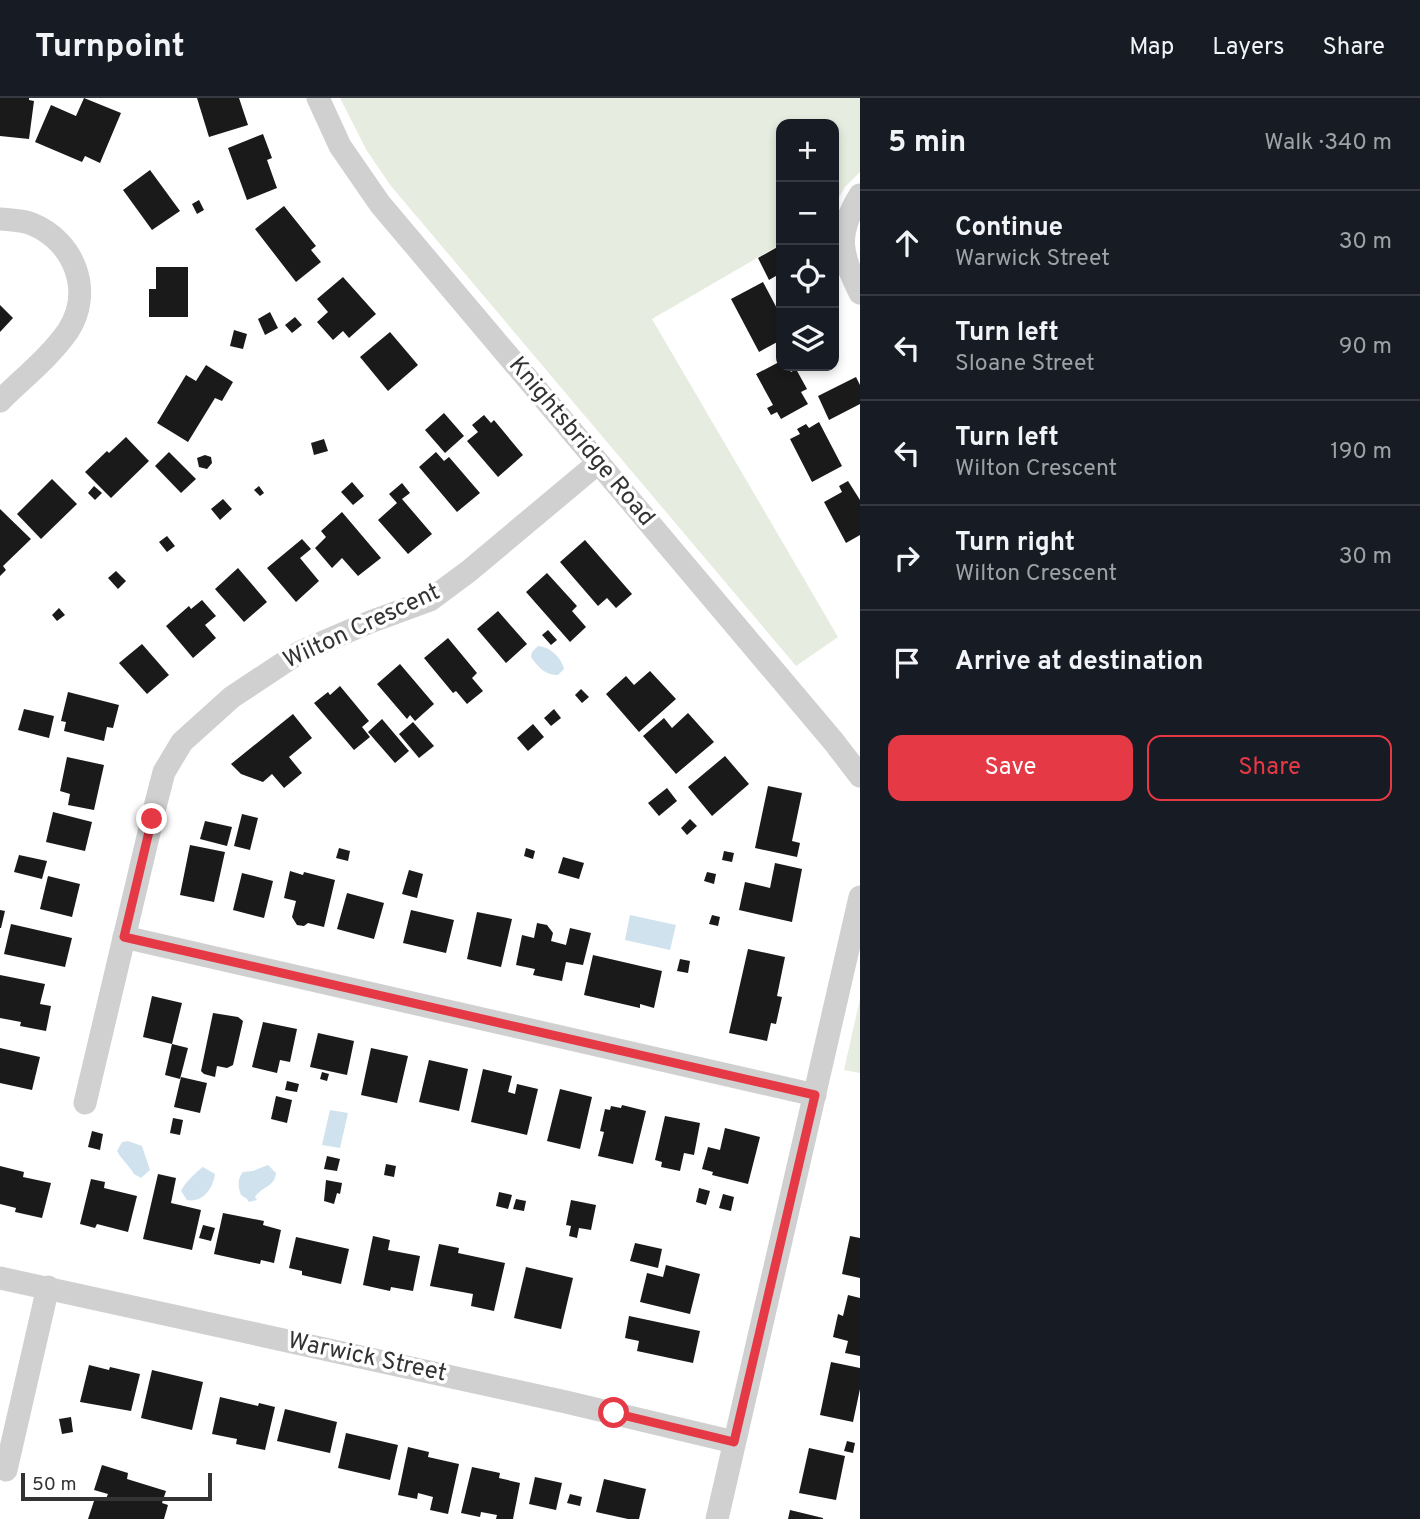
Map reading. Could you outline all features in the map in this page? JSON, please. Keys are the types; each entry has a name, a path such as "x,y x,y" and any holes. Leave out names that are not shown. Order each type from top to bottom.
{"street":[{"name":"Knightsbridge Road","path":"318,98 341,146 380,204 860,776"},
{"path":"860,195 849,213 843,252 846,266 860,293"},
{"path":"0,219 31,223 52,235 71,255 78,271 79,306 68,331 0,401"},
{"name":"Wilton Crescent","path":"85,1102 164,772 185,739 232,697 300,652 430,600 469,571 598,463"},
{"path":"717,1519 860,897"},
{"path":"124,937 815,1095"},
{"name":"Warwick Street","path":"0,1278 734,1442"},
{"path":"6,1470 48,1287"}],"shaded area":[{"path":"340,98 860,98 860,172 839,197 839,119 776,119 776,247 652,319 838,637 796,666 391,186 367,151"},
{"path":"860,999 860,1073 844,1070"}],"water":[{"path":"538,646 558,657 564,669 558,675 543,670 531,657"},
{"path":"630,915 676,925 670,950 625,940"},
{"path":"330,1110 348,1113 340,1148 322,1145"},
{"path":"128,1141 142,1146 150,1170 141,1178 134,1174 117,1151 122,1142"},
{"path":"268,1165 276,1173 275,1178 258,1193 255,1197 257,1200 249,1202 240,1192 241,1175 243,1172"},
{"path":"203,1167 215,1174 212,1185 202,1197 187,1200 181,1191 190,1178"}],"building":[{"path":"0,98 29,98 34,101 29,139 0,136"},
{"path":"84,98 121,113 100,163 85,156 82,162 35,142 51,105 76,116"},
{"path":"197,98 239,98 248,125 209,137"},
{"path":"263,134 272,158 267,160 277,188 247,200 228,148"},
{"path":"150,170 180,211 152,230 123,190"},
{"path":"199,200 204,210 197,214 192,204"},
{"path":"284,206 316,246 311,250 321,262 296,282 255,229"},
{"path":"776,248 776,276 769,280 758,258"},
{"path":"156,267 188,267 188,317 149,317 149,289 156,289"},
{"path":"343,277 376,314 349,338 343,331 333,340 317,322 328,312 317,299"},
{"path":"763,282 776,307 776,343 759,352 731,299"},
{"path":"0,305 13,318 0,332"},
{"path":"270,312 278,328 265,335 258,319"},
{"path":"295,317 302,325 292,333 285,325"},
{"path":"234,330 247,334 243,349 230,346"},
{"path":"390,332 418,365 388,391 360,357"},
{"path":"776,364 776,371 797,371 807,389 801,392 808,404 781,419 777,412 771,415 767,408 773,405 756,374"},
{"path":"206,365 233,382 222,401 215,398 188,442 157,423 186,375 196,381"},
{"path":"856,377 860,385 860,404 829,420 818,396"},
{"path":"444,413 464,436 445,453 425,430"},
{"path":"484,415 491,423 494,420 523,455 498,477 467,441 478,432 472,425"},
{"path":"819,422 842,466 812,482 790,439 800,434 797,429 806,424 809,428"},
{"path":"126,437 149,461 111,498 85,472"},
{"path":"324,439 328,451 314,455 311,443"},
{"path":"169,452 196,479 181,493 155,466"},
{"path":"436,452 444,461 449,457 480,493 457,512 419,467"},
{"path":"205,455 211,457 212,463 207,469 199,467 197,458"},
{"path":"52,479 77,504 41,539 17,514"},
{"path":"848,481 860,500 860,535 846,543 824,502 842,492 839,486"},
{"path":"352,482 364,496 353,505 341,492"},
{"path":"402,483 410,493 402,499 432,534 408,554 378,520 397,503 389,494"},
{"path":"94,486 102,493 95,500 88,493"},
{"path":"259,486 264,493 260,496 254,490"},
{"path":"223,499 232,509 220,520 211,509"},
{"path":"0,509 31,539 3,566 6,570 0,576"},
{"path":"342,512 381,558 358,576 342,558 332,568 315,548 326,537 321,531"},
{"path":"167,536 175,546 167,552 159,542"},
{"path":"302,539 311,549 300,558 319,581 296,602 267,568"},
{"path":"585,540 632,594 616,608 607,598 598,606 560,562"},
{"path":"238,568 267,602 244,622 215,589"},
{"path":"116,571 126,581 118,589 108,578"},
{"path":"547,573 577,606 572,611 586,627 570,642 526,592"},
{"path":"202,600 216,616 205,625 216,638 193,658 166,626 189,606 191,609"},
{"path":"59,608 65,615 57,621 52,615"},
{"path":"498,611 527,644 506,663 477,629"},
{"path":"548,630 557,640 551,645 542,635"},
{"path":"448,638 477,673 472,678 483,691 467,704 456,691 453,693 424,658"},
{"path":"142,644 169,675 147,694 119,663"},
{"path":"400,664 434,704 415,721 410,715 407,719 377,684"},
{"path":"650,671 676,699 639,732 606,694 626,676 634,685"},
{"path":"340,686 369,721 362,727 370,737 354,750 314,703"},
{"path":"581,689 589,697 582,703 575,695"},
{"path":"68,692 119,705 113,728 107,727 104,741 64,731 66,722 61,721"},
{"path":"24,709 54,716 49,738 18,730"},
{"path":"554,709 561,718 551,726 544,718"},
{"path":"688,713 714,742 676,774 643,736 664,718 672,728"},
{"path":"293,714 312,738 289,757 302,773 284,788 272,774 263,782 241,774 231,764"},
{"path":"382,719 409,751 395,763 368,732"},
{"path":"413,722 434,746 419,758 399,734"},
{"path":"533,724 544,737 528,751 517,738"},
{"path":"725,756 749,784 712,816 688,787"},
{"path":"67,757 104,765 94,810 68,805 70,794 60,791"},
{"path":"768,786 802,793 792,841 800,843 797,857 755,848"},
{"path":"667,788 677,801 659,816 648,803"},
{"path":"53,812 92,822 85,851 46,842"},
{"path":"242,814 258,818 250,850 234,846"},
{"path":"690,819 697,826 687,835 681,828"},
{"path":"205,821 232,827 227,846 200,839"},
{"path":"190,845 225,852 214,902 180,895"},
{"path":"339,848 350,851 348,861 336,858"},
{"path":"526,848 535,851 533,859 524,856"},
{"path":"724,851 734,853 732,862 722,860"},
{"path":"19,855 47,861 42,879 14,872"},
{"path":"563,857 584,863 579,879 558,873"},
{"path":"775,863 802,869 792,922 739,910 745,882 770,888"},
{"path":"409,870 423,874 417,898 402,894"},
{"path":"290,871 335,880 324,927 308,923 304,926 297,925 292,917 296,901 284,898"},
{"path":"707,872 716,874 714,884 704,881"},
{"path":"242,873 273,881 264,918 233,910"},
{"path":"48,876 80,884 72,917 40,909"},
{"path":"347,893 384,903 374,939 337,929"},
{"path":"0,910 5,911 1,928 0,928"},
{"path":"411,910 454,920 446,953 403,943"},
{"path":"477,912 512,919 501,967 467,959"},
{"path":"712,915 720,917 718,926 709,924"},
{"path":"537,923 547,925 553,933 551,941 566,945 570,928 591,933 583,965 566,962 562,981 533,975 535,969 516,965 522,935 534,938"},
{"path":"11,924 72,938 65,967 4,954"},
{"path":"748,949 785,957 777,996 782,997 776,1024 771,1023 767,1041 729,1033"},
{"path":"593,955 662,971 654,1008 640,1004 640,1008 584,995"},
{"path":"680,959 690,961 688,973 677,971"},
{"path":"0,975 45,984 40,1004 51,1006 46,1031 20,1026 21,1022 0,1018"},
{"path":"152,996 182,1003 172,1044 143,1037"},
{"path":"213,1013 238,1017 243,1021 233,1065 227,1068 217,1066 215,1077 201,1071"},
{"path":"263,1022 297,1029 290,1062 280,1060 277,1073 252,1067"},
{"path":"318,1033 354,1041 347,1075 310,1067"},
{"path":"172,1044 188,1048 180,1079 165,1075"},
{"path":"0,1048 40,1057 32,1090 0,1083"},
{"path":"371,1048 408,1056 397,1103 361,1095"},
{"path":"429,1060 468,1069 459,1111 419,1102"},
{"path":"483,1069 512,1076 508,1092 515,1094 517,1084 538,1089 527,1135 471,1122"},
{"path":"322,1072 329,1074 327,1081 320,1079"},
{"path":"181,1077 207,1083 200,1113 174,1107"},
{"path":"287,1081 299,1084 297,1092 285,1090"},
{"path":"560,1089 592,1097 580,1149 547,1141"},
{"path":"276,1096 292,1100 287,1123 271,1119"},
{"path":"622,1105 646,1111 633,1164 598,1156 604,1132 600,1131 605,1109 610,1110 611,1106 621,1108"},
{"path":"665,1116 700,1123 694,1155 684,1153 680,1171 661,1167 662,1162 655,1160"},
{"path":"173,1118 183,1120 180,1135 170,1133"},
{"path":"725,1128 760,1137 748,1184 712,1175 713,1172 702,1169 708,1147 720,1150"},
{"path":"92,1131 103,1134 100,1150 88,1147"},
{"path":"327,1156 340,1159 337,1171 324,1169"},
{"path":"386,1164 396,1166 394,1177 384,1175"},
{"path":"0,1166 24,1172 23,1177 51,1183 42,1218 15,1212 16,1208 0,1204"},
{"path":"158,1174 176,1178 171,1203 201,1210 192,1250 143,1239"},
{"path":"91,1179 105,1182 104,1188 137,1196 128,1232 97,1224 95,1228 80,1224"},
{"path":"326,1180 342,1183 334,1204 324,1201"},
{"path":"699,1188 710,1191 706,1205 696,1202"},
{"path":"499,1192 512,1195 508,1209 496,1206"},
{"path":"723,1194 734,1197 731,1211 719,1208"},
{"path":"516,1199 526,1201 524,1211 513,1209"},
{"path":"571,1200 596,1205 591,1230 579,1228 577,1238 569,1236 571,1226 566,1225"},
{"path":"223,1213 264,1221 263,1225 281,1230 274,1263 261,1260 260,1264 214,1254"},
{"path":"203,1225 215,1228 211,1241 199,1238"},
{"path":"373,1236 390,1240 388,1250 420,1256 413,1291 391,1287 390,1291 363,1285"},
{"path":"850,1236 860,1238 860,1278 842,1274"},
{"path":"296,1237 349,1249 341,1284 302,1275 302,1271 289,1268"},
{"path":"635,1243 662,1249 658,1268 630,1261"},
{"path":"439,1244 459,1248 458,1253 505,1263 494,1311 471,1306 473,1294 430,1286"},
{"path":"666,1265 700,1274 690,1314 640,1302 647,1273 663,1277"},
{"path":"526,1267 573,1278 561,1329 514,1318"},
{"path":"848,1295 860,1298 860,1356 845,1353 848,1341 833,1337 838,1314 843,1316"},
{"path":"629,1316 700,1331 693,1363 637,1351 639,1341 625,1338"},
{"path":"831,1362 860,1368 860,1389 853,1422 820,1415"},
{"path":"89,1365 140,1374 131,1411 80,1402"},
{"path":"152,1370 203,1382 192,1430 141,1418"},
{"path":"220,1397 275,1407 265,1450 236,1444 237,1439 212,1434"},
{"path":"285,1409 337,1422 330,1453 277,1441"},
{"path":"71,1417 73,1432 62,1434 59,1419"},
{"path":"346,1433 398,1445 390,1480 338,1468"},
{"path":"847,1441 855,1443 853,1453 844,1451"},
{"path":"408,1447 429,1452 428,1457 459,1464 448,1514 430,1510 433,1497 418,1493 417,1499 398,1495"},
{"path":"809,1448 845,1456 836,1500 799,1493"},
{"path":"102,1465 128,1473 127,1479 166,1491 162,1503 168,1505 164,1519 88,1519 95,1498 105,1501 108,1494 94,1490"},
{"path":"472,1467 500,1473 499,1478 520,1483 513,1519 496,1519 497,1515 481,1512 480,1517 461,1513"},
{"path":"535,1477 562,1483 556,1510 529,1504"},
{"path":"604,1479 646,1489 639,1519 596,1512"},
{"path":"570,1494 582,1497 580,1506 567,1503"},
{"path":"790,1510 823,1518 823,1519 788,1519"}],"route":[{"path":"152,819 124,937 815,1095 734,1442 614,1413"}]}
